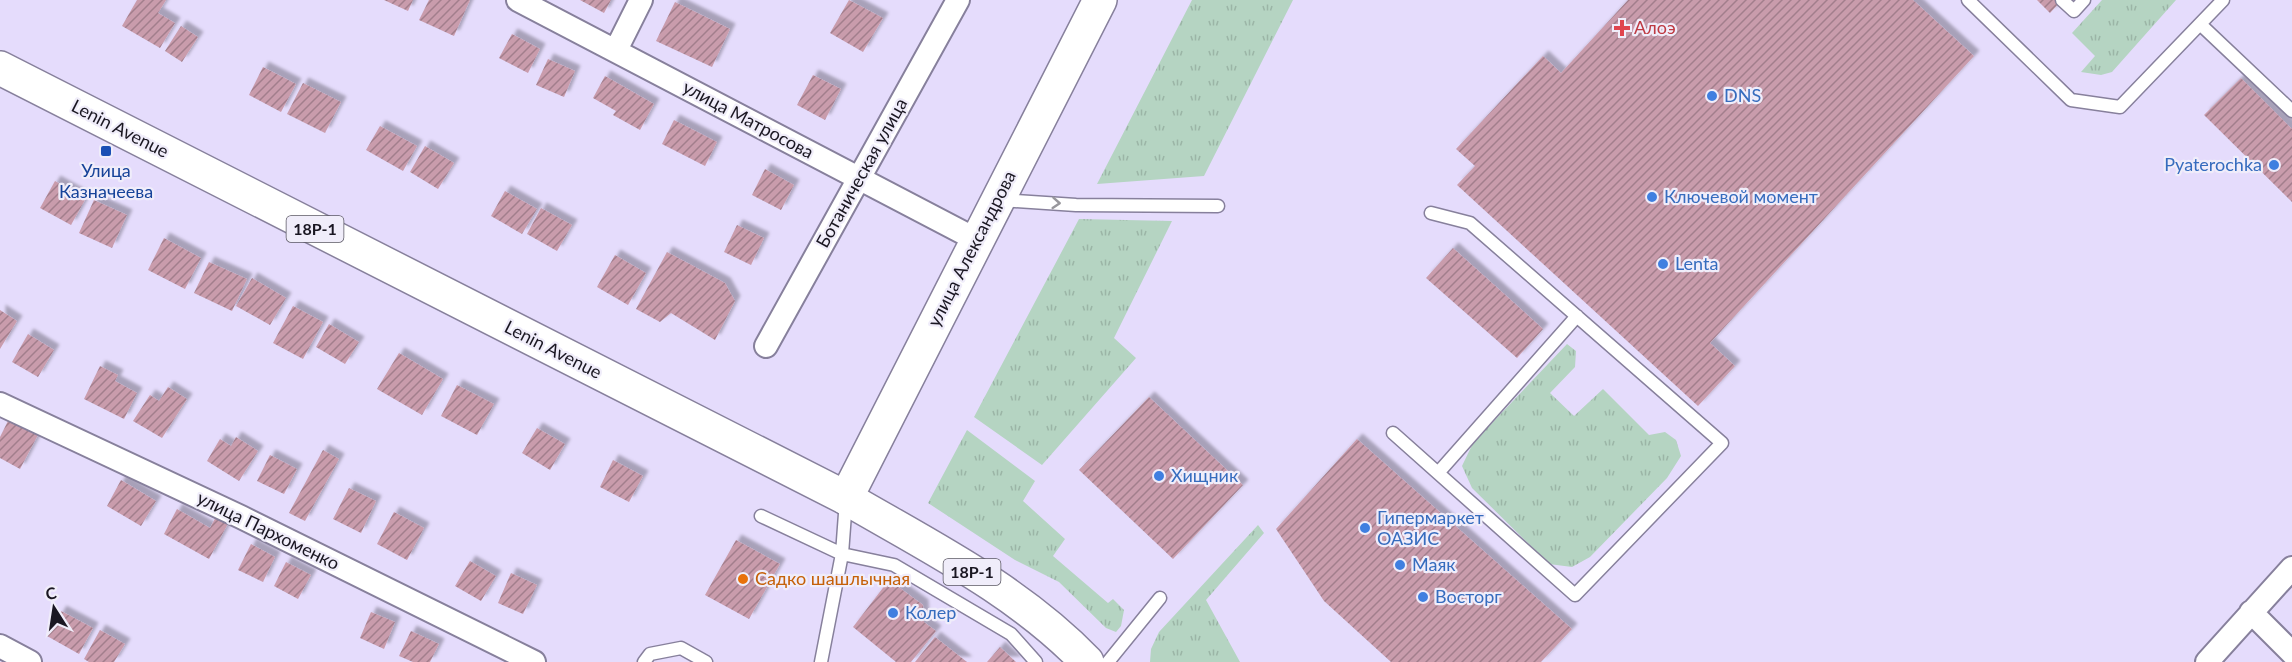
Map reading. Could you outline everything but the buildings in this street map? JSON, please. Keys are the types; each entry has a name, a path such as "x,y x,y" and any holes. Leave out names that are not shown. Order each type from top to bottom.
{"main road":[{"name":"улица Александрова","path":"846,498 1100,0"},
{"name":"Lenin Avenue","path":"0,68 846,498 956,561 1012,597 1061,635 1087,662"}],"street":[{"name":"улица Матросова","path":"519,0 977,240"},
{"path":"616,50 641,0"},
{"name":"Ботаническая улица","path":"766,346 958,0"},
{"name":"улица Пархоменко","path":"0,404 241,517 534,662"},
{"path":"2207,662 2292,568"},
{"path":"2251,612 2292,653"},
{"path":"0,646 30,662"}],"lane":[{"path":"1968,0 2071,100 2120,106 2223,0"},
{"path":"2062,0 2074,11 2085,0"},
{"path":"2200,24 2292,111"},
{"path":"997,199 1076,204 1218,206"},
{"path":"1393,433 1575,595 1722,443 1470,223 1431,213"},
{"path":"1438,472 1577,316"},
{"path":"821,662 842,554 846,498"},
{"path":"761,516 842,554 894,565 1011,634 1036,662"},
{"path":"1108,662 1160,598"},
{"path":"644,662 650,654 681,648 706,662"}],"green space":[{"path":"1192,0 1293,0 1204,176 1097,184"},
{"path":"2102,0 2176,0 2112,72 2101,75 2081,72 2095,56 2072,33"},
{"path":"1079,219 1172,221 1114,338 1136,358 1042,465 974,417"},
{"path":"1567,344 1576,351 1575,367 1550,393 1574,416 1603,389 1649,435 1665,432 1676,440 1681,456 1667,478 1590,557 1572,567 1549,564 1472,488 1462,466 1473,443"},
{"path":"967,430 1035,481 1023,501 1065,539 1053,556 1108,603 1113,599 1124,610 1121,626 1116,632 1106,628 1059,582 1015,560 928,503"},
{"path":"1258,525 1264,533 1206,600 1240,662 1150,662 1151,649 1159,632"}],"place":[{"name":"Алоэ","path":"1622,28"},
{"name":"DNS","path":"1712,96"},
{"name":"Улица Казначеева","path":"106,151"},
{"name":"Pyaterochka","path":"2274,165"},
{"name":"Ключевой момент","path":"1652,197"},
{"name":"Lenta","path":"1663,264"},
{"name":"Хищник","path":"1159,476"},
{"name":"Гипермаркет ОАЗИС","path":"1365,528"},
{"name":"Маяк","path":"1400,565"},
{"name":"Садко шашлычная","path":"743,579"},
{"name":"Восторг","path":"1423,597"},
{"name":"Колер","path":"893,613"}]}
